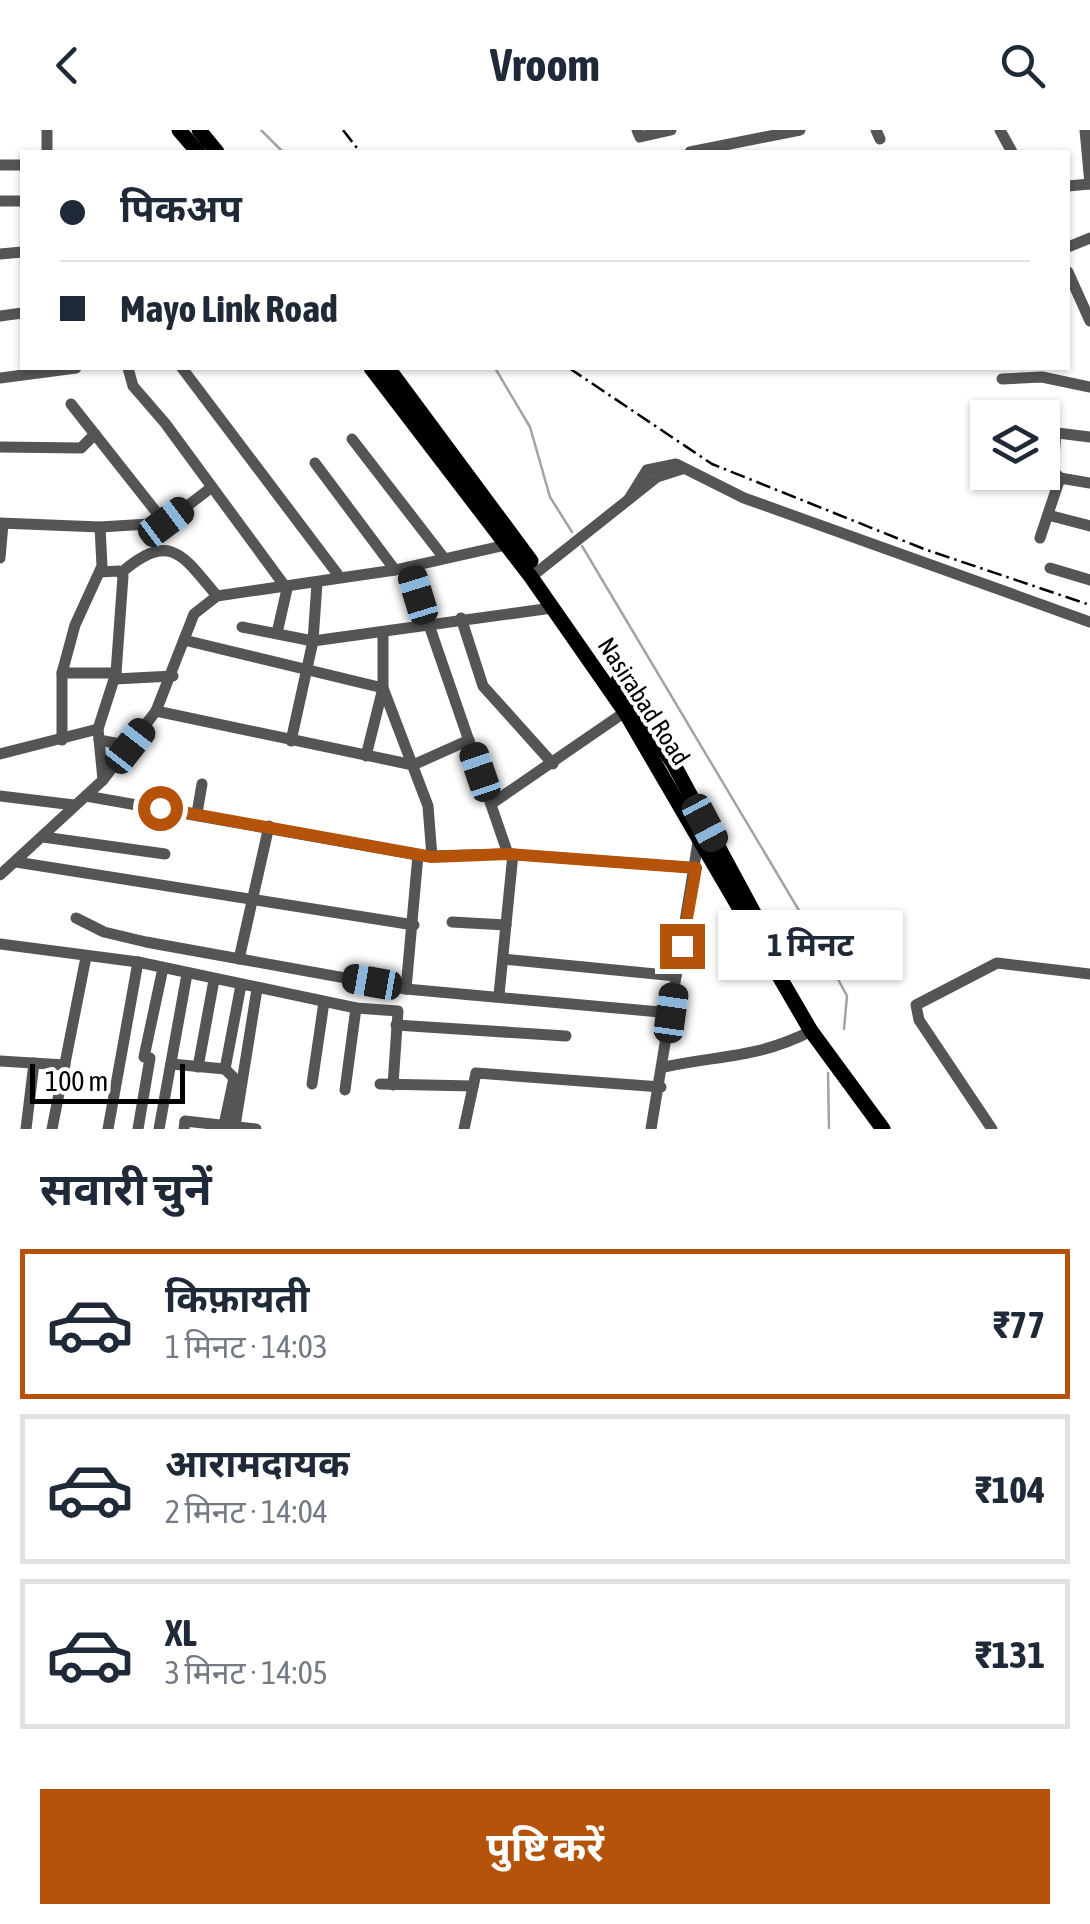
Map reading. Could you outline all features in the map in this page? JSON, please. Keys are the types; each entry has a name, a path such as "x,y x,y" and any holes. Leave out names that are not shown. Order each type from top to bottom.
{"highway":[{"path":"179,130 196,150"},
{"path":"198,130 215,150"},
{"name":"Nasirabad Road","path":"373,370 506,545 535,575 552,608 702,830 808,1008 896,1129"},
{"name":"Nasirabad Road","path":"389,370 646,723 812,1031 883,1129"}],"street":[{"path":"637,130 640,137 671,130"},
{"path":"1085,130 1090,184"},
{"path":"700,150 791,131"},
{"path":"1070,276 1090,321"},
{"path":"0,378 61,370"},
{"path":"129,370 133,386 287,589 277,633"},
{"path":"184,370 339,576"},
{"path":"1002,379 1042,377 1090,386"},
{"path":"71,404 166,522"},
{"path":"1060,433 1090,437"},
{"path":"0,447 81,448 95,434"},
{"path":"352,439 444,558"},
{"path":"314,463 396,570"},
{"path":"535,575 630,498 641,475 656,465 686,469 744,498 1090,622"},
{"path":"1060,478 1090,483"},
{"path":"0,558 2,524 100,527 166,522 212,488"},
{"path":"1040,538 1056,490"},
{"path":"1048,515 1090,526"},
{"path":"62,740 62,674 74,625 100,572 100,527"},
{"path":"0,875 103,780 130,746 156,711 173,676 194,614 218,596 287,589 339,576 396,570 506,545"},
{"path":"100,572 122,572 145,553 166,549 178,552 218,596"},
{"path":"409,567 510,854 499,995"},
{"path":"1050,568 1090,580"},
{"path":"103,780 98,734 115,676 122,572"},
{"path":"291,741 313,641 317,583"},
{"path":"242,627 313,641 552,608"},
{"path":"461,618 483,686 552,764"},
{"path":"366,756 383,688 382,633"},
{"path":"184,640 383,688"},
{"path":"62,674 173,676"},
{"path":"383,688 432,822 432,857"},
{"path":"156,711 413,765 469,740"},
{"path":"491,804 625,712"},
{"path":"0,754 98,734 130,746"},
{"path":"197,813 202,784"},
{"path":"0,796 74,805"},
{"path":"86,796 432,857 510,854 696,868"},
{"path":"225,1069 250,900 268,826"},
{"path":"651,1129 702,830"},
{"path":"43,836 165,854"},
{"path":"418,855 414,924 386,1084 473,1086"},
{"path":"16,862 414,924"},
{"path":"76,918 104,932 400,987 671,1013"},
{"path":"452,922 506,925"},
{"path":"0,944 138,962 324,1002 398,1011"},
{"path":"52,1129 86,957"},
{"path":"503,959 676,976"},
{"path":"108,1129 138,962"},
{"path":"992,1129 919,1020 916,1005 997,963 1090,974"},
{"path":"138,1129 163,968"},
{"path":"159,1129 188,974"},
{"path":"198,1067 214,980"},
{"path":"230,1126 257,989"},
{"path":"312,1084 324,1002"},
{"path":"345,1090 356,1008"},
{"path":"179,1020 205,1026"},
{"path":"396,1026 566,1036"},
{"path":"664,1067 724,1055 760,1054 812,1031"},
{"path":"121,1054 225,1069 234,1078 230,1126"},
{"path":"0,1062 65,1065"},
{"path":"26,1129 34,1063"},
{"path":"464,1129 476,1073 661,1088"},
{"path":"184,1129 185,1121 253,1129"}],"waterway":[{"path":"261,130 281,150"},
{"path":"496,370 530,427 550,497 572,532"},
{"path":"582,546 819,944 847,996 844,1029"},
{"path":"828,1073 829,1129"}],"railway":[{"path":"343,130 358,150"},
{"path":"572,370 712,464 924,549 1090,605"}],"route":[{"path":"160,808 432,857 508,854 696,868 682,946"}]}
